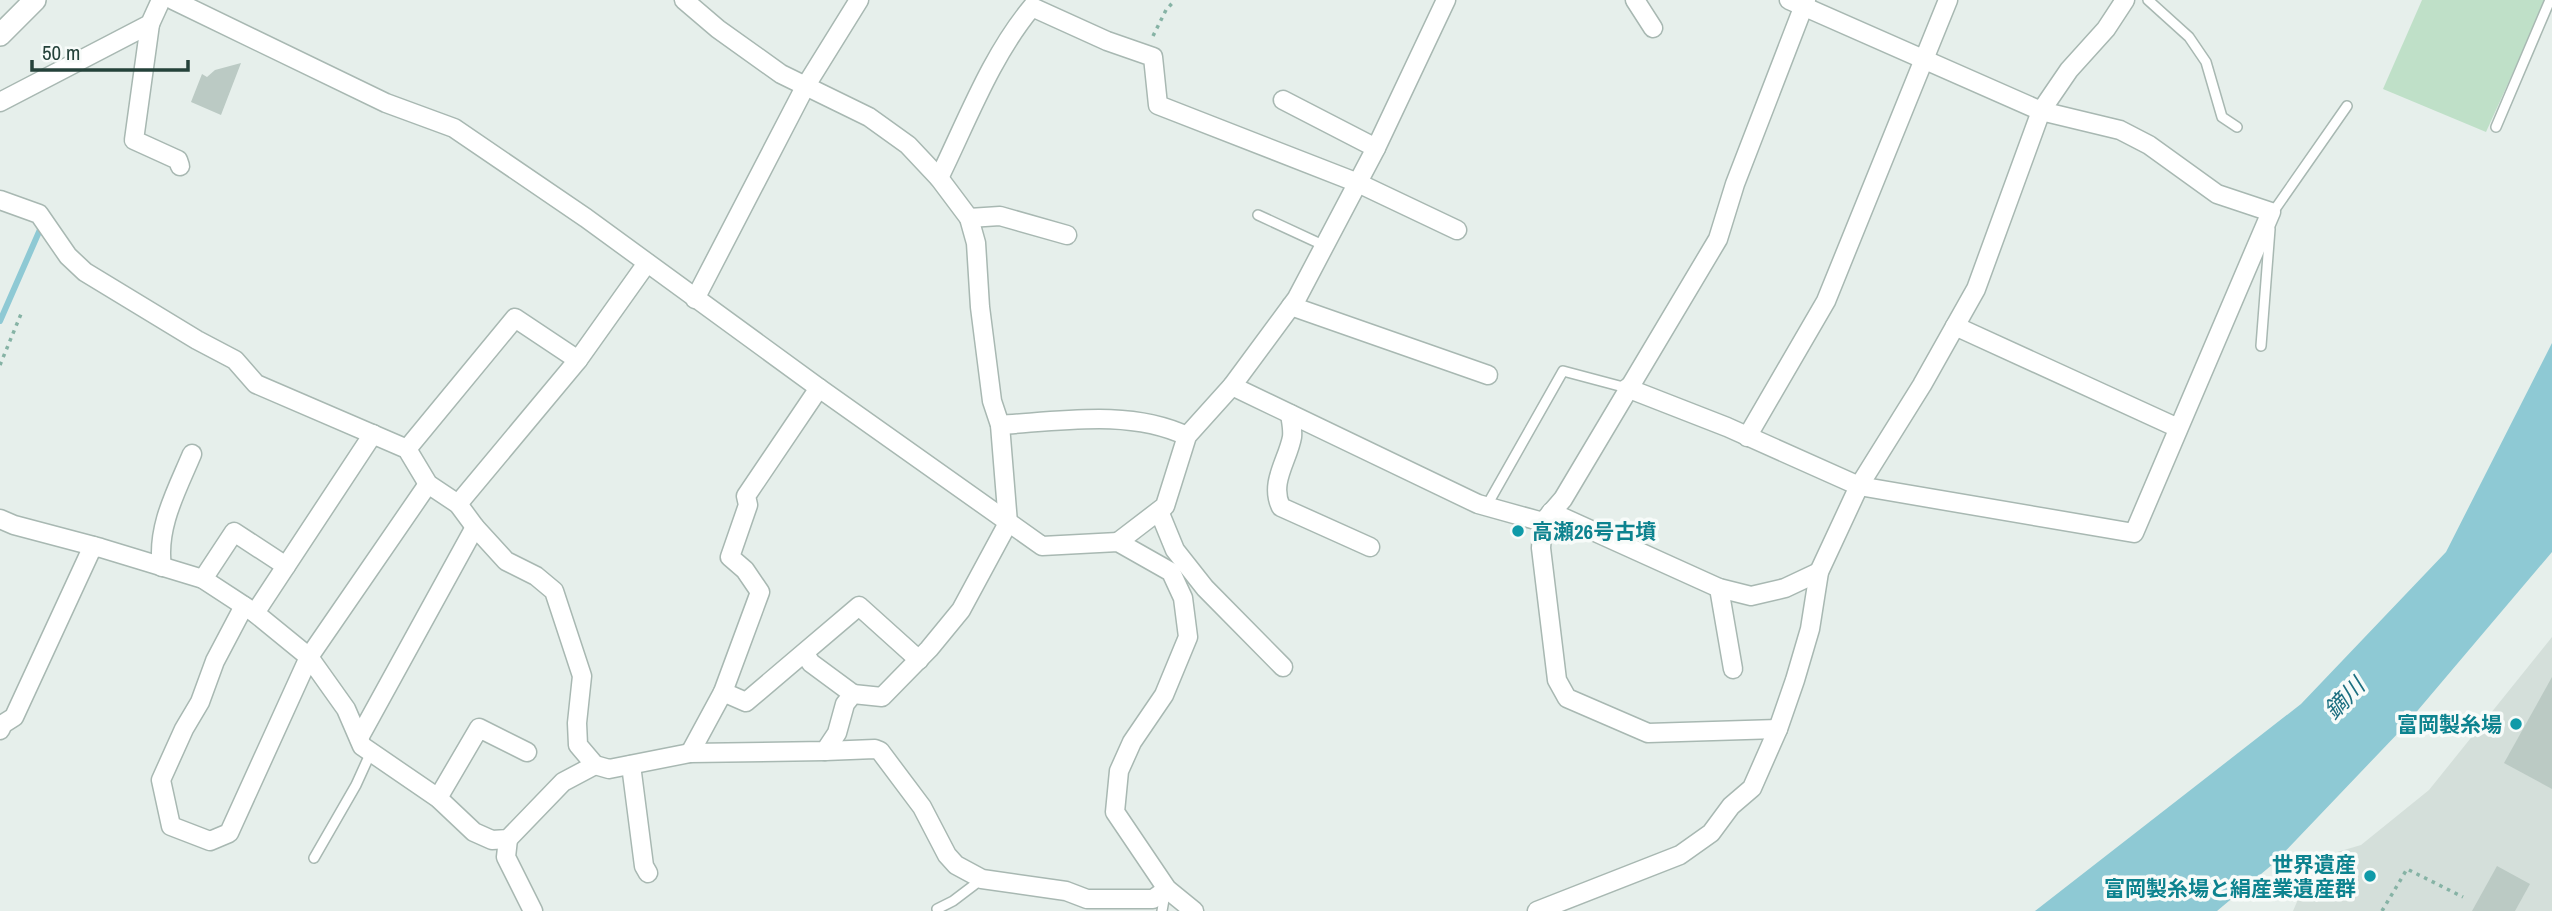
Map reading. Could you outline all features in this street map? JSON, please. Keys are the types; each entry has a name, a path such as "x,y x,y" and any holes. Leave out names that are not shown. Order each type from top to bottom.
{"street":[{"path":"0,35 36,0"},
{"path":"161,0 150,24 134,140 178,159 180,166"},
{"path":"173,0 386,103 454,128 586,218 695,299 1042,546 1118,542 1171,572 1184,598 1188,636 1164,695 1132,742 1119,771 1115,812 1167,889 1194,911"},
{"path":"684,0 756,57 805,88 869,117 908,145 939,178 969,218 976,243 980,307 992,401 1000,425 1008,523 961,610 919,660 882,697 853,694 811,663 805,654"},
{"path":"695,299 805,88 859,0"},
{"path":"1118,542 1165,506 1187,436 1232,386 1291,306 1376,148 1446,0"},
{"path":"1635,0 1653,28"},
{"path":"1747,437 1826,301 1948,0"},
{"path":"1537,911 1680,855 1711,833 1731,806 1752,788 1778,729 1810,629 1819,572 1859,486 1922,386 1976,289 2041,111 2069,70 2106,29 2125,0"},
{"path":"1627,388 1859,486 2134,533 2271,212 2217,194 2149,145 2120,130 2041,111 1800,2 1717,239 1627,388 1563,499 1547,517 1541,548 1557,680 1567,698 1648,733 1778,729"},
{"path":"939,178 991,72 1018,24 1033,4 1107,41 1153,57 1158,105 1358,183 1457,230"},
{"path":"0,102 150,24"},
{"path":"1283,100 1376,148"},
{"path":"0,200 39,214 68,256 85,272 235,360 256,384 407,449 428,484 458,504 506,561 536,576 554,591 582,676 577,723 578,745 595,765 609,769 690,753 880,751 922,807 947,855 956,865 982,879 1066,891 1087,899 1153,899 1167,889"},
{"path":"969,218 1000,216 1067,235"},
{"path":"458,504 578,360 647,264"},
{"path":"1291,306 1489,375"},
{"path":"407,449 515,318 578,360"},
{"path":"1955,326 2178,428"},
{"path":"1232,386 1486,507 1547,517 1719,588 1751,596 1785,588 1819,572"},
{"path":"690,753 723,692 760,592 745,570 730,557 748,505 746,496 819,388"},
{"path":"1290,414 1292,437 1278,482 1276,498 1280,507 1370,547"},
{"path":"1000,425 1104,418 1171,429 1187,436"},
{"path":"373,434 286,566 249,609 215,661 200,702 160,780 171,826 210,841 229,834 309,657 428,484"},
{"path":"162,567 159,549 168,510 192,454"},
{"path":"1159,511 1175,550 1205,588 1283,667"},
{"path":"0,519 14,526 203,579 249,609 309,657 346,709 362,746 438,798 474,832 492,840 508,839"},
{"path":"359,738 475,527"},
{"path":"203,579 234,531 286,566"},
{"path":"0,730 3,723 14,717 93,546"},
{"path":"1719,588 1733,669"},
{"path":"723,692 746,702 859,606 919,660"},
{"path":"825,751 837,733 845,704 853,694"},
{"path":"438,798 479,728 527,752"},
{"path":"533,911 506,857 508,839 563,782 595,765"},
{"path":"631,765 644,866 648,873"}],"lane":[{"path":"2148,0 2189,37 2206,62 2222,117 2237,127"},
{"path":"2496,127 2550,0"},
{"path":"2261,346 2271,212 2347,106"},
{"path":"1258,215 1325,246"},
{"path":"1486,507 1563,370 1627,388"},
{"path":"314,858 356,785 371,752"},
{"path":"937,909 953,901 982,879"},
{"path":"1162,911 1167,889"}],"path":[{"path":"1145,54 1166,10 1175,0"},
{"path":"0,365 21,314"},
{"path":"2382,911 2407,869 2463,897"}],"shaded area":[{"name":"富岡製糸場","path":"2552,637 2552,911 2293,911 2306,881 2334,853 2361,845 2429,790"}],"green space":[{"path":"2422,0 2546,0 2486,132 2383,89"}],"water":[{"name":"鏑川","path":"2552,343 2552,552 2402,729 2273,864 2217,911 2035,911 2301,704 2446,552"}],"building":[{"path":"241,63 221,115 191,102 202,74 207,77 215,70"},
{"path":"2552,677 2552,789 2504,763"},
{"path":"2497,866 2530,884 2515,911 2472,911"}],"waterway":[{"path":"0,321 42,225"}],"place":[{"name":"高瀬26号古墳","path":"1518,531"},
{"name":"富岡製糸場","path":"2516,724"},
{"name":"世界遺産 富岡製糸場と絹産業遺産群","path":"2370,876"}]}
